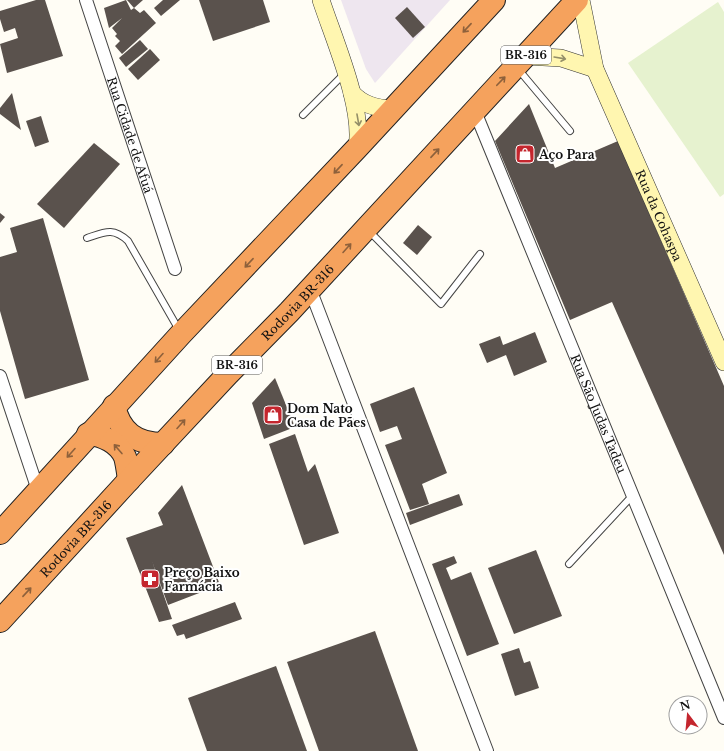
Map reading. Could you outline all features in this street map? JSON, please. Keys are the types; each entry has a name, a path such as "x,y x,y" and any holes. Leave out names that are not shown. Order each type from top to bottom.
{"highway":[{"path":"0,533 88,434 494,0"},
{"name":"Rodovia BR-316","path":"0,621 129,480 310,289 577,0"},
{"path":"114,406 117,420 133,437 147,443 163,444"},
{"path":"88,434 103,437 115,445 124,457 129,480"}],"street":[{"name":"Rua Cidade de Afuá","path":"86,0 175,269"},
{"path":"321,0 352,93 359,123 357,148"},
{"name":"Rua da Cohaspa","path":"580,0 595,69 724,362"},
{"path":"520,61 561,58 595,69"},
{"path":"352,93 368,105 392,109"},
{"name":"Rua São Judas Tadeu","path":"474,110 724,718"},
{"path":"310,289 488,751"},
{"path":"0,376 38,490"}],"lane":[{"path":"520,61 570,131"},
{"path":"303,115 346,73"},
{"path":"366,228 441,304 480,254"},
{"path":"86,238 109,231 120,233 128,241 181,334"},
{"path":"569,564 633,495"}],"shaded area":[{"path":"341,0 450,0 375,83 366,69"}],"green space":[{"path":"718,2 724,12 724,194 720,197 628,63"}],"building":[{"path":"36,0 45,0 63,56 7,73 0,44 18,38 15,28 4,32 0,19 0,11"},
{"path":"126,0 131,10 134,8 140,13 144,10 156,23 122,54 115,46 120,41 115,36 117,34 112,28 122,18 109,28 104,8"},
{"path":"127,0 143,0 134,8"},
{"path":"163,0 180,0 161,16 154,8"},
{"path":"199,0 263,0 270,22 213,41"},
{"path":"407,7 425,27 413,38 395,18"},
{"path":"140,40 148,49 126,67 119,58"},
{"path":"150,49 160,60 138,80 128,69"},
{"path":"12,93 21,130 0,114 0,108"},
{"path":"529,104 555,168 618,141 724,386 724,555 612,302 570,320 495,141"},
{"path":"41,116 49,142 35,147 26,121"},
{"path":"94,143 120,164 64,228 37,204"},
{"path":"0,213 5,217 0,223"},
{"path":"43,218 89,380 25,399 0,311 0,257 17,252 10,228"},
{"path":"418,225 432,237 417,255 403,243"},
{"path":"535,332 547,362 514,376 506,355 487,363 479,344 500,336 503,345"},
{"name":"Dom Nato Casa de Pães","path":"275,378 295,427 264,439 252,403"},
{"path":"414,387 447,473 422,484 429,504 410,510 385,445 402,439 397,426 380,432 370,404"},
{"path":"295,434 308,472 315,464 339,533 304,545 269,444"},
{"path":"182,485 220,585 168,605 152,561 172,619 159,622 126,538 163,525 158,513"},
{"path":"459,494 463,505 410,525 406,513"},
{"path":"536,550 562,616 514,634 488,568"},
{"path":"454,556 457,563 446,568 451,580 471,572 499,644 467,656 432,564"},
{"path":"235,602 242,619 186,639 184,634 177,636 172,625"},
{"path":"375,631 418,751 319,751 287,662"},
{"path":"519,648 524,663 530,661 539,688 515,696 501,654"},
{"path":"276,666 307,751 207,751 188,698"}],"place":[{"name":"Aço Para","path":"525,154"},
{"name":"Dom Nato Casa de Pães","path":"273,415"},
{"name":"Preço Baixo Farmácia","path":"150,579"}]}
